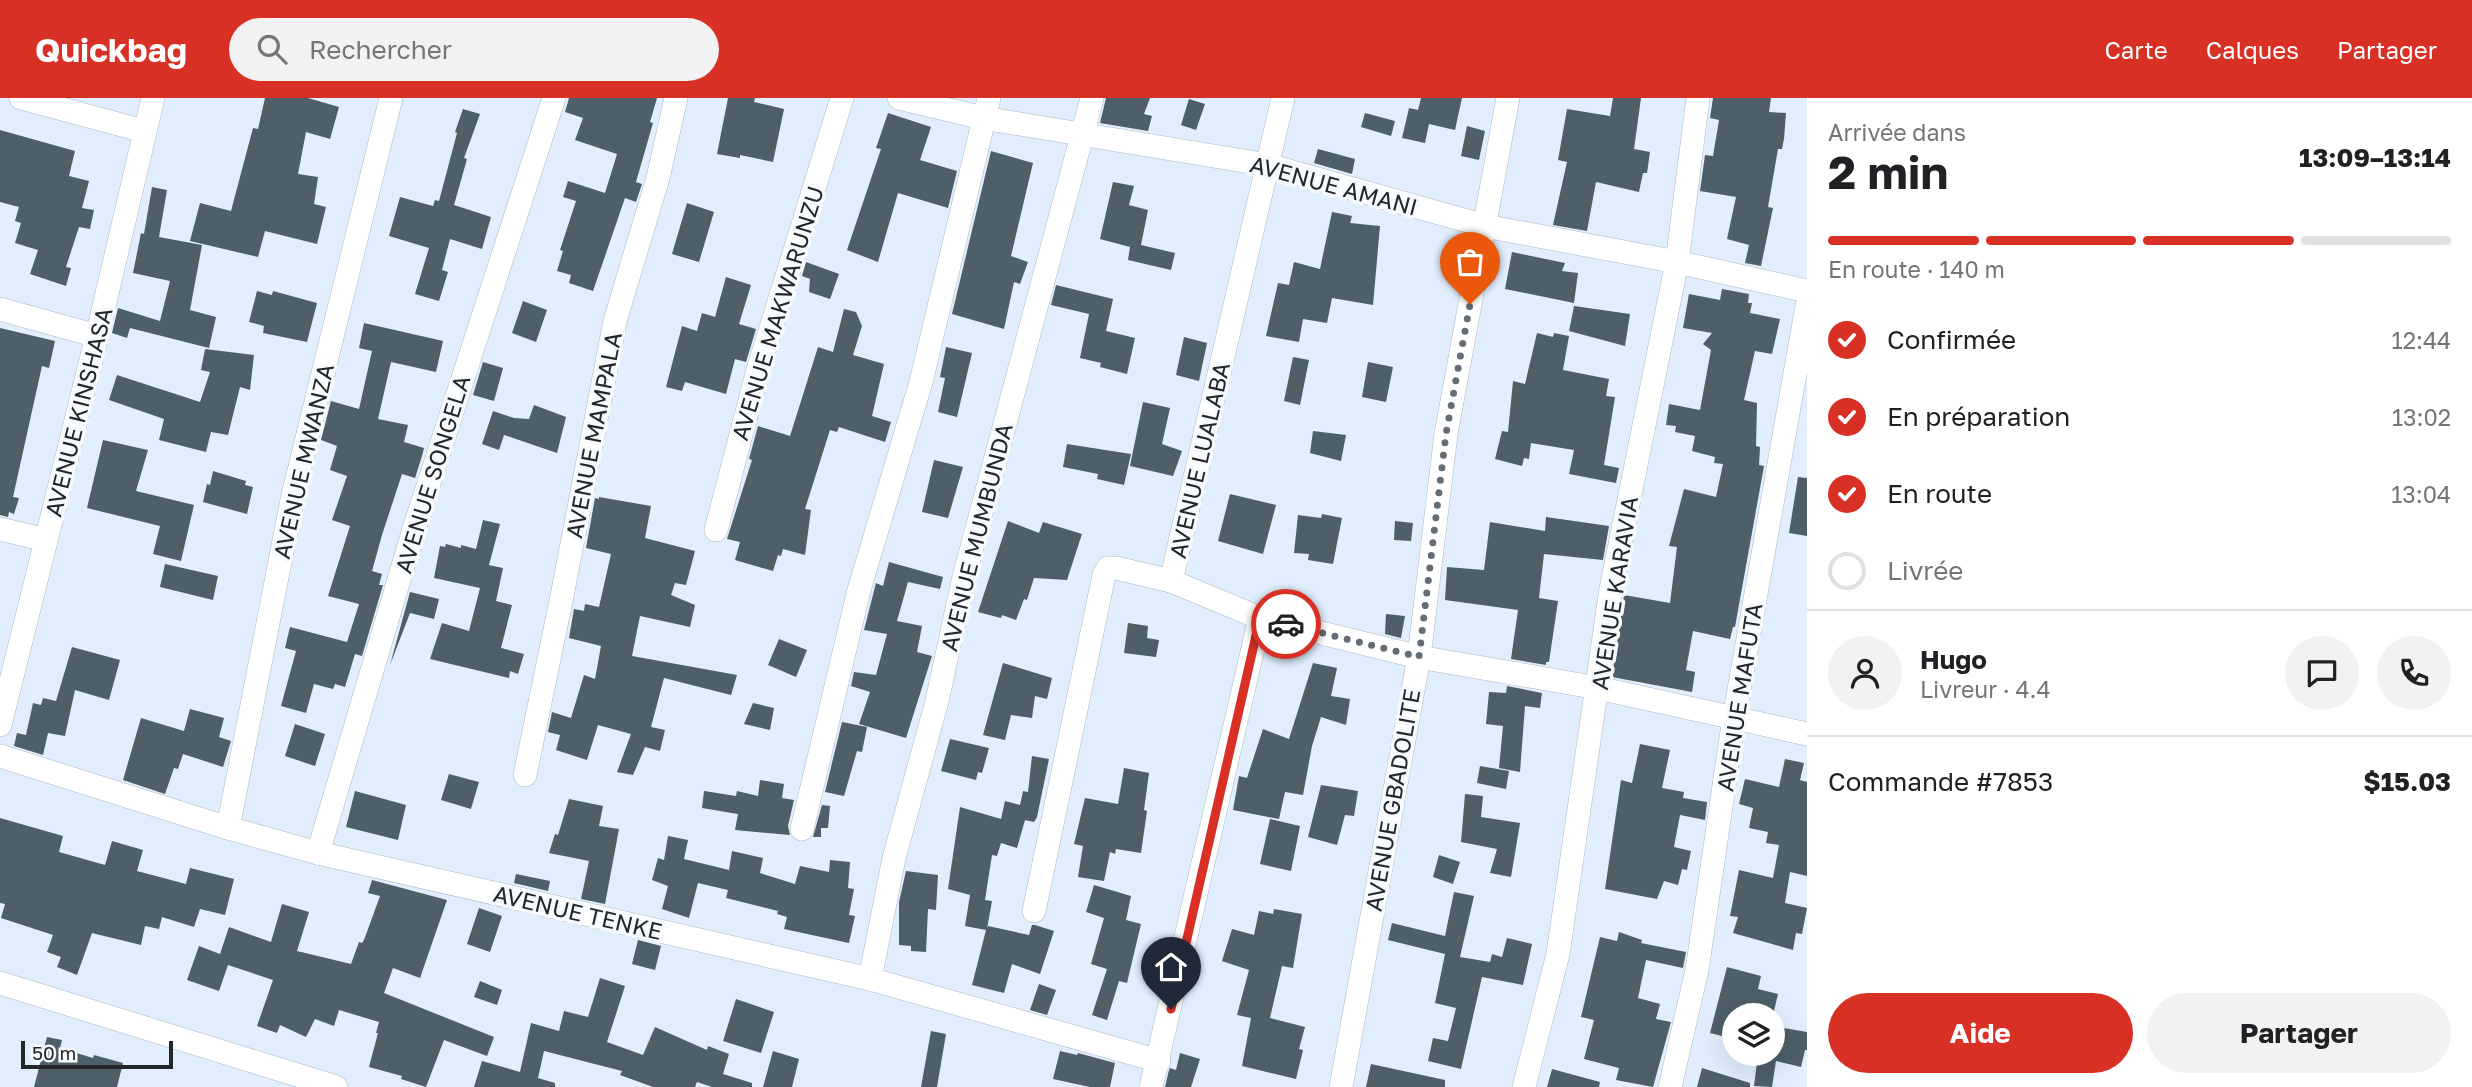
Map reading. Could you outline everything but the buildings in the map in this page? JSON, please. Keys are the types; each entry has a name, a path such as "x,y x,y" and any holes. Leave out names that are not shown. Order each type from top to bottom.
{"street":[{"path":"20,98 144,131"},
{"name":"AVENUE KINSHASA","path":"0,725 153,98"},
{"name":"AVENUE MWANZA","path":"228,828 293,495 391,98"},
{"name":"AVENUE SONGELA","path":"317,853 414,529 554,98"},
{"name":"AVENUE MAMPALA","path":"525,775 615,321 659,178 676,98"},
{"name":"AVENUE MAKWARUNZU","path":"716,530 758,370 842,98"},
{"name":"AVENUE AMANI","path":"899,98 986,108 1081,135 1268,166 1485,226 1677,262 1807,291"},
{"name":"AVENUE MUMBUNDA","path":"870,979 894,858 936,701 964,577 1092,98"},
{"name":"AVENUE LUALABA","path":"1034,911 1105,571 1108,568 1116,568 1171,581 1283,98"},
{"name":"AVENUE GBADOLITE","path":"1341,1087 1419,657 1446,434 1508,98"},
{"name":"AVENUE KARAVIA","path":"1524,1087 1558,954 1612,589 1677,262 1698,98"},
{"path":"802,829 859,590 920,382 986,108"},
{"name":"AVENUE MAFUTA","path":"1671,1087 1698,970 1734,718 1807,306"},
{"path":"0,309 97,336"},
{"path":"0,529 47,541"},
{"path":"1171,581 1260,618 1419,657 1598,688 1807,734"},
{"path":"1152,1087 1260,618"},
{"name":"AVENUE TENKE","path":"0,756 228,828 317,853 870,979 1159,1061"},
{"path":"0,983 336,1087"}],"way so far":[{"path":"1286,624 1419,657 1446,434 1470,304"}],"route":[{"path":"1171,1009 1260,618 1286,624"}]}
